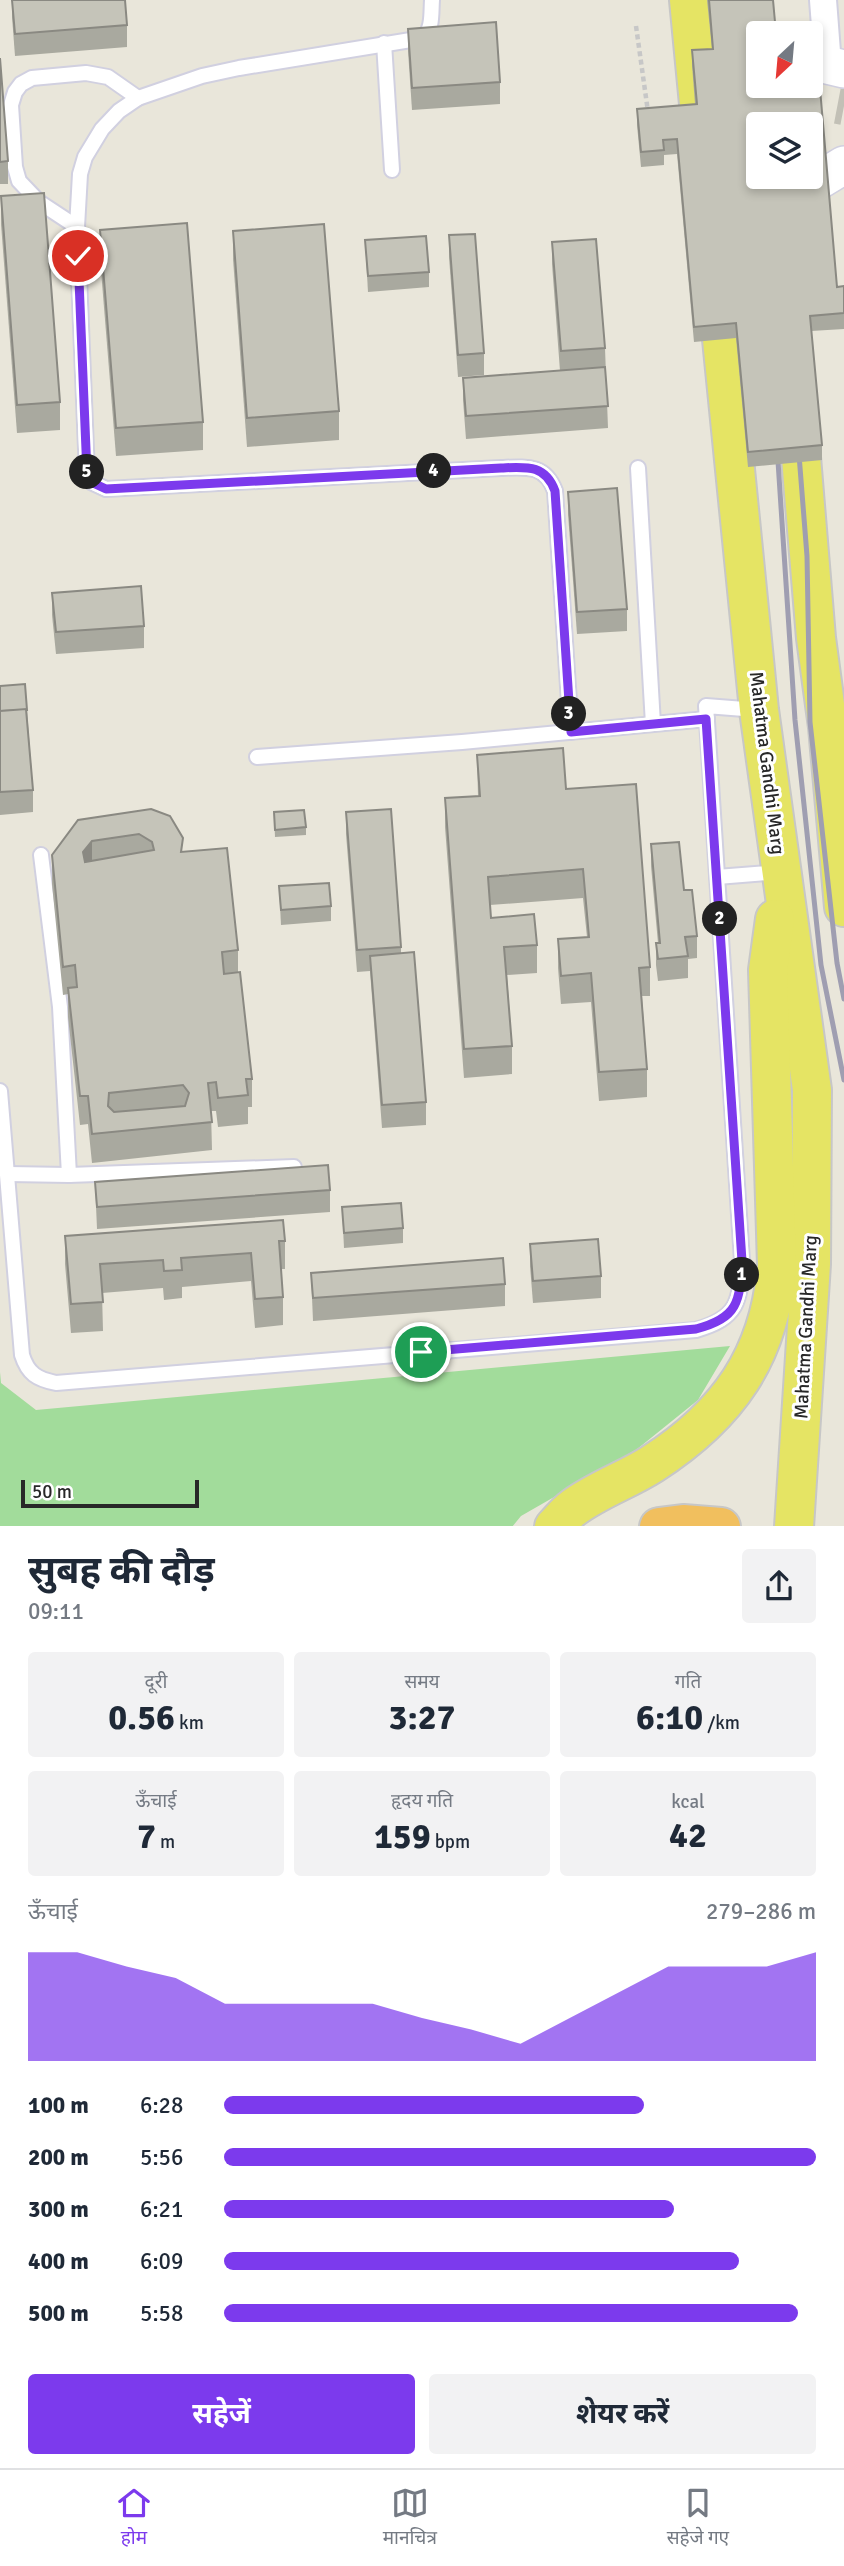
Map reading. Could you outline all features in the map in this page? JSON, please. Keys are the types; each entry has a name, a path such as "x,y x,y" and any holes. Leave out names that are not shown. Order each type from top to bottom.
{"highway":[{"path":"667,1526 708,1526"}],"main road":[{"path":"689,0 702,138"},
{"name":"Mahatma Gandhi Marg","path":"713,249 759,710 812,1090 811,1264 794,1526"},
{"path":"793,371 816,638 839,801 844,907"},
{"path":"555,1526 573,1508 652,1464 710,1420 739,1384 766,1326 776,1265 768,970 781,872"}],"street":[{"path":"823,0 828,65"},
{"path":"779,205 844,165"}],"lane":[{"path":"432,0 430,26 424,38 239,68 179,83 138,98 119,111 102,129 88,149 80,174 77,227 87,474 91,482 106,489 521,467 541,470 551,481 555,491 571,732"},
{"path":"384,43 392,170"},
{"path":"77,227 39,202 19,181 15,167 11,105 15,92 21,84 32,78 86,73 108,78 138,98"},
{"path":"638,468 653,724"},
{"path":"0,1091 22,1356 27,1370 41,1380 56,1383 696,1329 715,1324 731,1314 741,1294 742,1261 706,706 759,710"},
{"path":"257,758 706,719"},
{"path":"41,855 60,1007 69,1175"},
{"path":"717,877 781,872"},
{"path":"8,1174 69,1175 294,1167"}],"path":[{"path":"636,26 649,124"}],"green space":[{"path":"730,1346 698,1400 636,1450 521,1516 513,1526 0,1526 0,1372 1,1383 36,1410"}],"building":[{"path":"12,0 125,0 127,25 15,34"},
{"path":"709,0 773,0 775,21 746,21 746,98 821,98 822,112 746,112 746,189 823,189 823,123 837,287 844,286 844,313 810,316 822,445 748,452 736,323 694,327 677,139 663,140 664,150 641,152 637,109 697,104 692,50 713,49"},
{"path":"496,22 500,82 412,88 408,29"},
{"path":"0,58 8,161 0,162"},
{"path":"44,193 60,402 17,405 1,196"},
{"path":"187,223 203,422 116,428 100,230"},
{"path":"324,224 339,411 247,418 233,231"},
{"path":"475,234 484,353 458,355 449,235"},
{"path":"426,236 429,272 368,276 365,240"},
{"path":"596,239 605,348 561,351 552,242"},
{"path":"605,367 608,406 466,416 463,378"},
{"path":"617,488 627,609 577,612 568,492"},
{"path":"141,586 144,626 56,632 52,593"},
{"path":"25,684 27,710 0,711 0,686"},
{"path":"26,709 33,790 0,792 0,711"},
{"path":"563,748 566,789 636,784 650,967 639,968 647,1069 599,1072 591,973 561,976 558,939 589,937 583,869 488,877 491,918 534,914 537,945 504,947 512,1046 464,1049 445,798 480,796 477,755"},
{"path":"151,809 170,816 183,838 181,852 227,848 238,950 222,952 224,974 240,972 252,1079 246,1079 248,1095 218,1098 216,1082 208,1083 212,1122 92,1134 88,1096 80,1096 68,988 77,987 75,965 63,967 52,855 78,820","holes":["139,834 152,842 154,850 85,862 83,852 92,841","183,1085 189,1093 185,1106 114,1112 108,1106 109,1093"]},
{"path":"391,809 401,947 357,950 346,812"},
{"path":"304,810 306,827 275,830 274,812"},
{"path":"679,842 684,890 692,890 697,936 685,937 688,956 658,959 656,943 660,943 651,844"},
{"path":"329,883 331,906 281,910 279,886"},
{"path":"414,952 426,1102 382,1105 370,956"},
{"path":"328,1165 330,1190 97,1207 95,1182"},
{"path":"401,1203 403,1228 344,1233 342,1207"},
{"path":"283,1220 285,1241 279,1241 283,1297 255,1299 251,1253 181,1258 182,1270 164,1271 163,1260 100,1264 103,1302 71,1304 65,1236"},
{"path":"598,1239 601,1276 533,1281 530,1244"},
{"path":"503,1258 505,1284 313,1298 311,1273"}],"tunnel":[{"path":"802,98 844,106"}],"railway":[{"path":"798,442 807,556 810,722 837,963 844,999"},
{"path":"777,446 795,720 821,965 844,1080"}],"route":[{"path":"78,256 87,474 91,482 106,489 521,467 541,470 551,481 555,491 571,732 706,719 742,1261 741,1294 731,1314 715,1324 696,1329 421,1352"}]}
